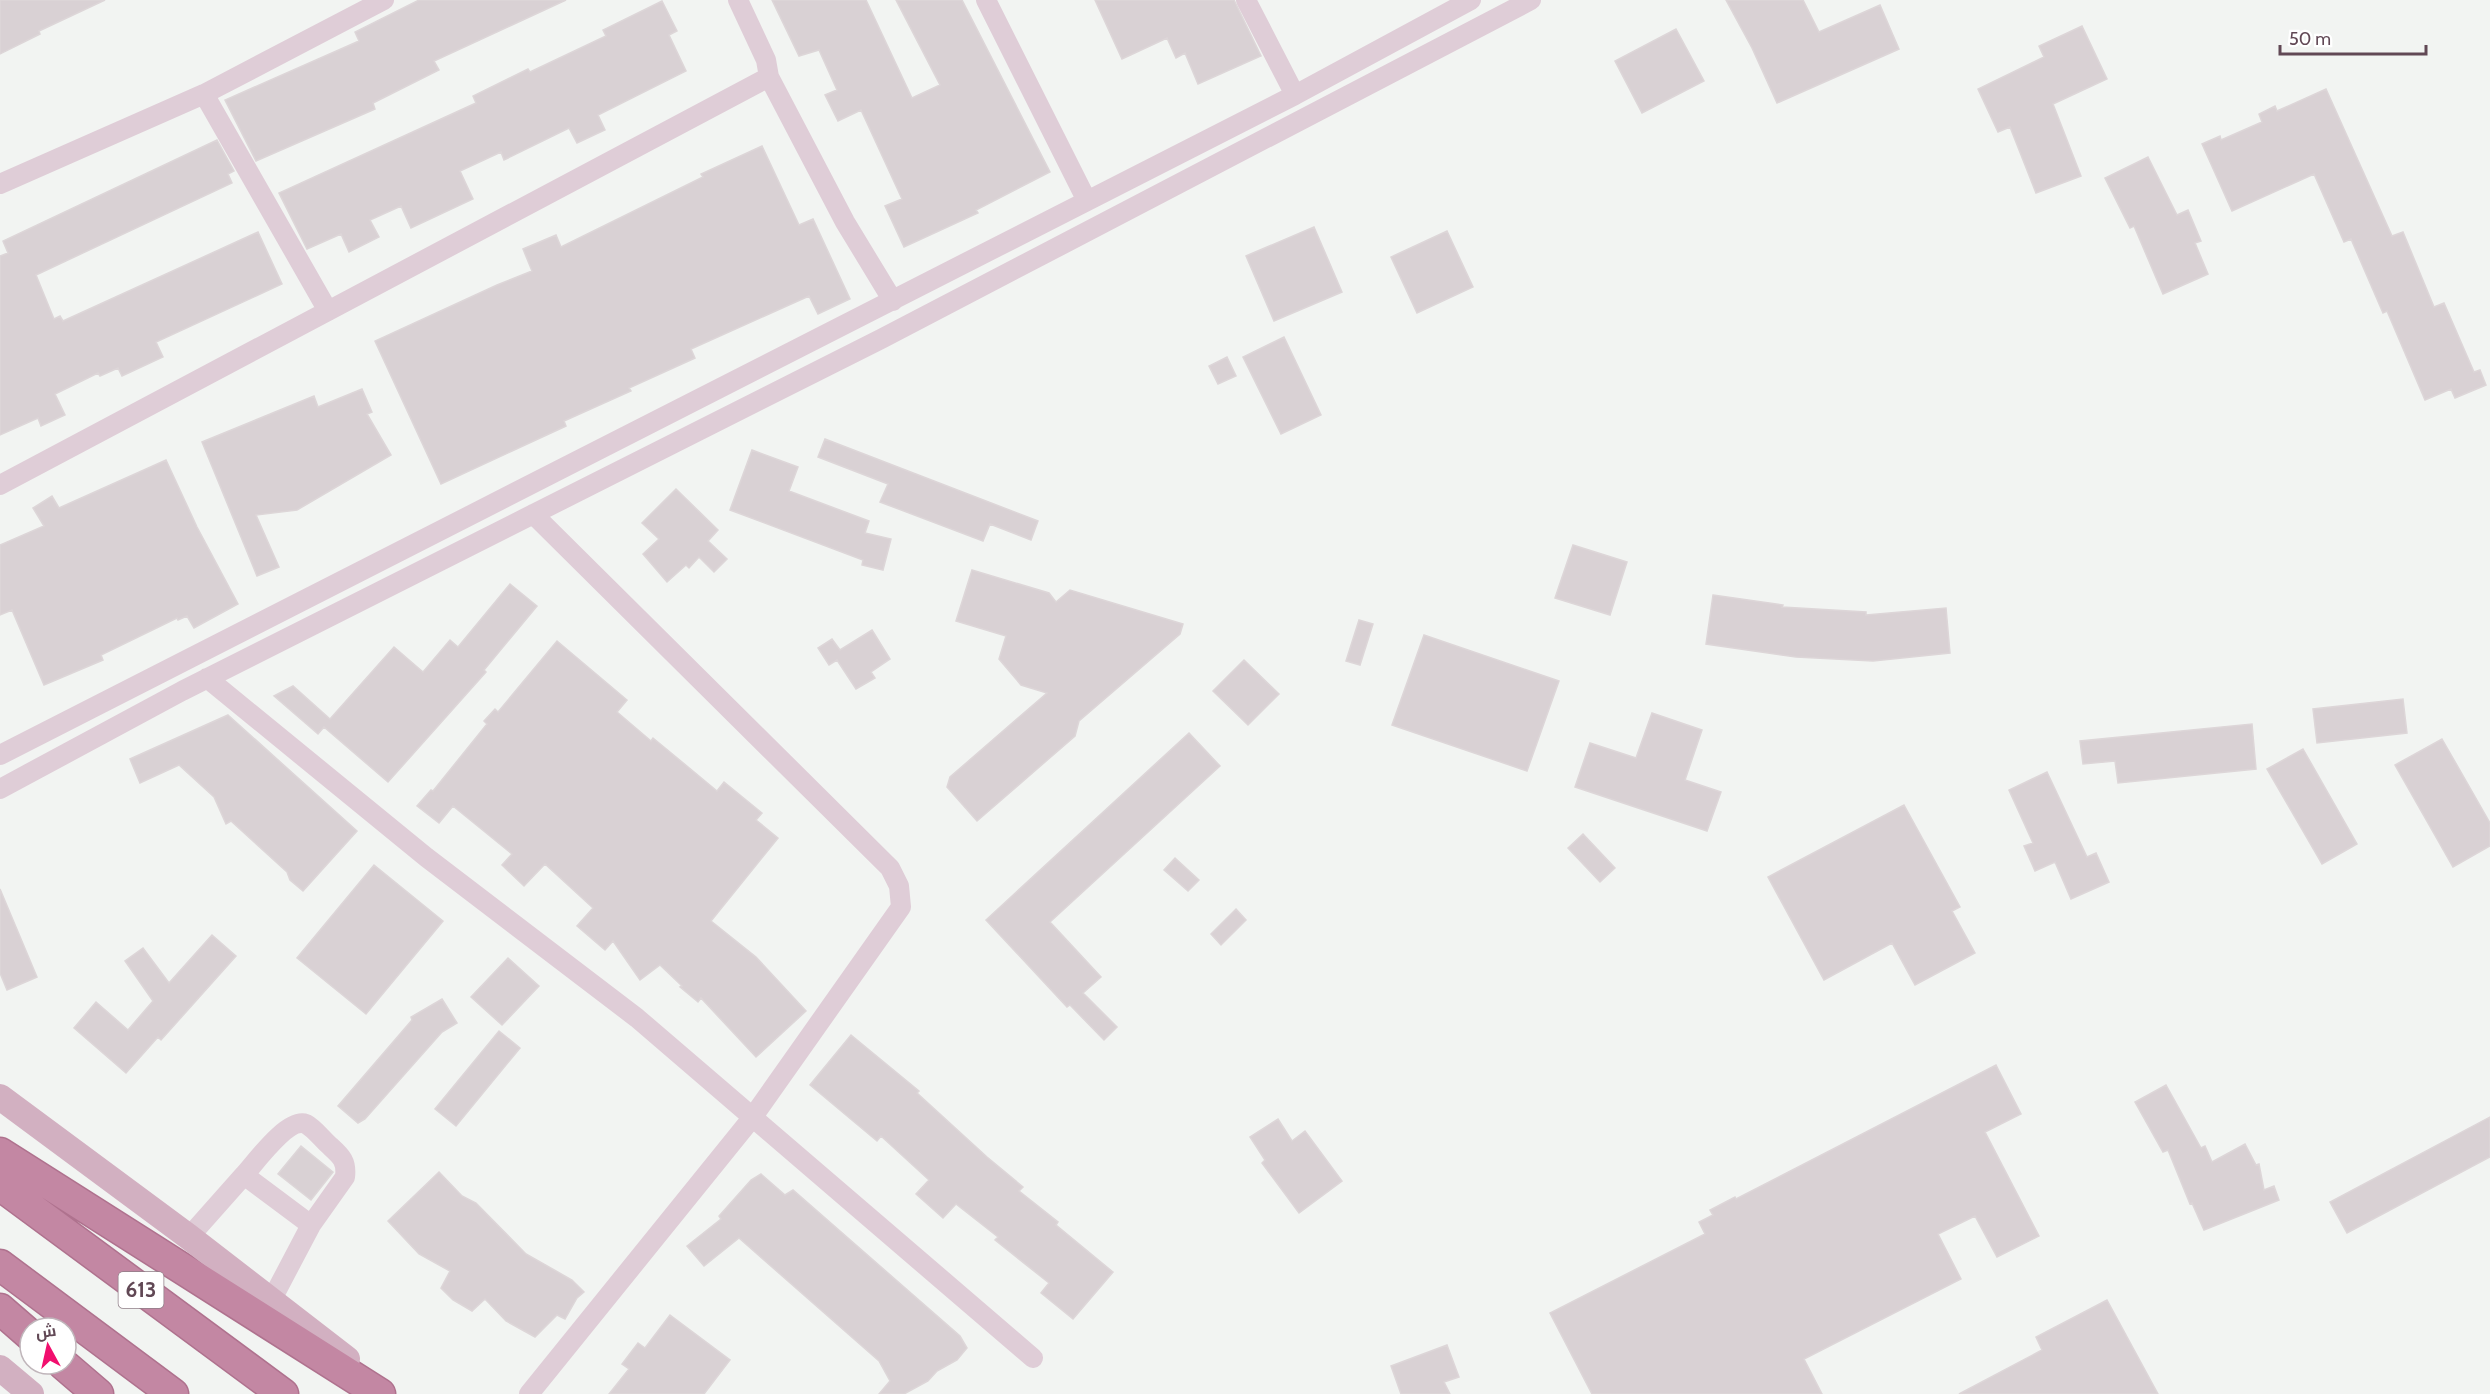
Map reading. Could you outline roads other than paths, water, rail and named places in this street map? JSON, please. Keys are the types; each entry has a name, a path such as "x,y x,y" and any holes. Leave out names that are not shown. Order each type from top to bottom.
{"highway":[{"path":"0,1153 380,1394"},
{"name":"613","path":"0,1185 283,1394"},
{"path":"0,1265 173,1394"},
{"path":"0,1309 18,1325"},
{"path":"77,1376 98,1394"}],"main road":[{"path":"0,1097 189,1237 392,1394"},
{"path":"0,1368 31,1394"}],"street":[{"path":"0,184 204,94 384,0"},
{"path":"738,0 766,60 769,77 845,222 893,301"},
{"path":"986,0 1088,201"},
{"path":"1246,0 1295,95"},
{"path":"0,755 1295,95 1472,0"},
{"path":"0,789 207,678 881,339 1531,0"},
{"path":"0,485 769,77"},
{"path":"204,94 328,311"},
{"path":"529,1394 752,1118 901,907 899,886 890,868 533,514"},
{"path":"207,678 426,857 637,1018 1033,1358"},
{"path":"189,1237 286,1129 295,1123 306,1124 344,1158 345,1177 311,1225 271,1301"},
{"path":"244,1175 311,1225"}]}
